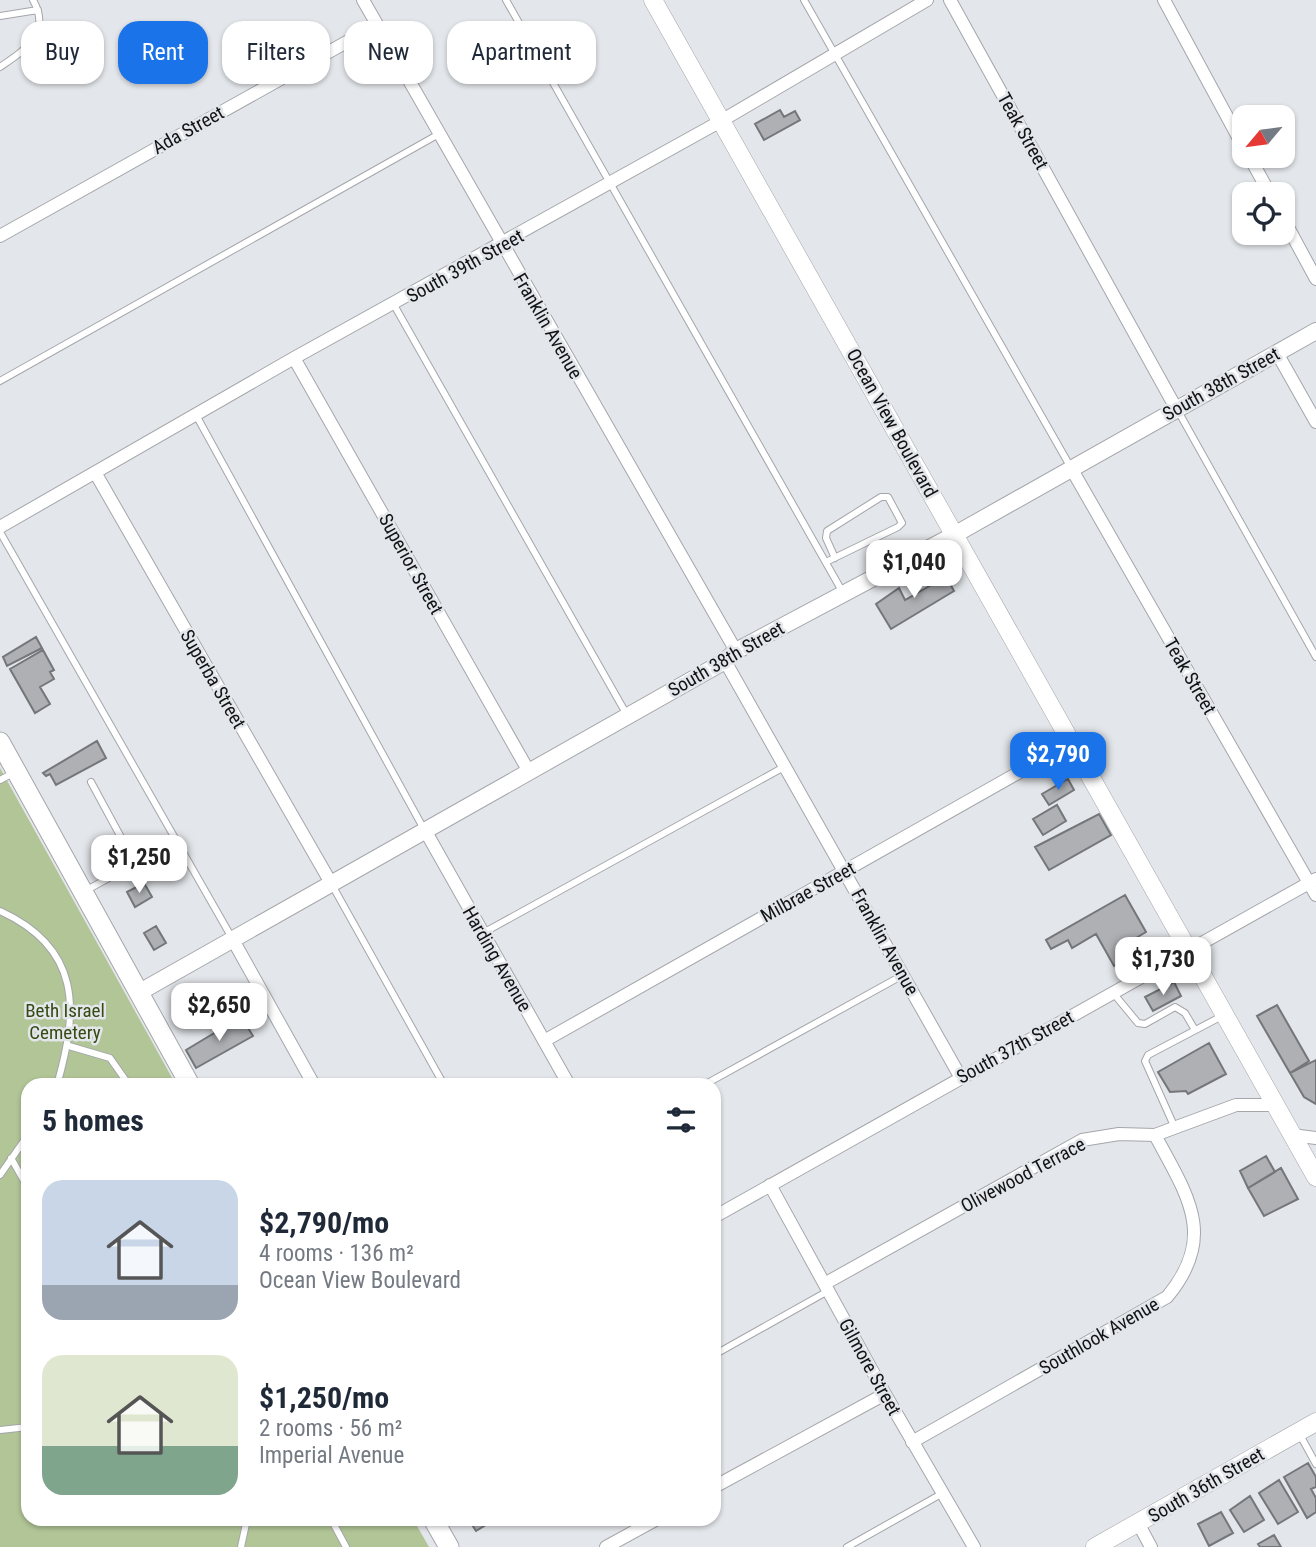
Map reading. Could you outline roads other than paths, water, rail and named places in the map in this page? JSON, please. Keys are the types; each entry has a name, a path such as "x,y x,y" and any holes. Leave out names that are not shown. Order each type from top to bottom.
{"main road":[{"name":"Ocean View Boulevard","path":"653,0 1316,1177"},
{"path":"0,742 8,776 83,891 186,1078"},
{"name":"South 36th Street","path":"1095,1547 1316,1422"},
{"path":"437,1526 449,1547"}],"street":[{"name":"Franklin Avenue","path":"363,0 375,21"},
{"name":"South 39th Street","path":"0,530 294,358 610,184 927,0"},
{"name":"Teak Street","path":"950,0 1177,410"},
{"path":"1164,0 1232,126"},
{"name":"Ada Street","path":"0,236 344,43"},
{"name":"Franklin Avenue","path":"411,84 730,656 785,766 961,1078"},
{"path":"1295,240 1316,279"},
{"name":"South 38th Street","path":"138,993 426,832 528,770 730,656 954,535 1316,331"},
{"path":"1277,353 1316,422"},
{"name":"Superior Street","path":"294,358 528,770"},
{"name":"Teak Street","path":"1071,468 1313,886"},
{"name":"Superba Street","path":"96,474 331,883"},
{"name":"Milbrae Street","path":"544,1041 1071,743"},
{"name":"Harding Avenue","path":"426,832 565,1078"},
{"name":"South 37th Street","path":"721,1213 1188,950 1313,886"},
{"path":"233,940 310,1078"},
{"name":"Olivewood Terrace","path":"827,1287 1082,1140 1119,1134 1155,1135 1236,1105 1275,1105"},
{"name":"Southlook Avenue","path":"912,1442 1167,1297 1185,1275 1195,1222 1188,1196 1155,1135"},
{"path":"1293,1135 1316,1138"},
{"name":"Gilmore Street","path":"770,1185 912,1442 974,1547"},
{"path":"721,1484 885,1394"},
{"path":"1138,1523 1151,1547"},
{"path":"606,1547 644,1526"}],"lane":[{"path":"0,66 29,48 38,31 38,10 33,0"},
{"path":"506,0 844,593"},
{"path":"804,0 1071,468"},
{"path":"0,16 38,10"},
{"path":"0,381 439,134"},
{"path":"394,305 627,715"},
{"path":"1177,410 1316,657"},
{"path":"196,415 426,832"},
{"path":"826,562 835,558 902,523 888,497 881,497 827,531 826,538 835,558"},
{"path":"0,530 233,940"},
{"path":"483,933 785,766"},
{"path":"83,891 125,869 130,854 91,782"},
{"path":"331,883 440,1078"},
{"path":"0,911 38,933 56,953 69,985 72,1014 69,1046 59,1078"},
{"path":"717,1078 903,975"},
{"path":"1113,992 1138,1023 1144,1024 1175,1007 1185,1013 1195,1030"},
{"path":"1175,1128 1145,1061 1148,1055 1224,1015"},
{"path":"69,1046 110,1058 124,1078"},
{"path":"0,1175 21,1144"},
{"path":"11,1158 21,1176"},
{"path":"721,1351 827,1287"},
{"path":"0,1430 21,1428"},
{"path":"1298,1432 1316,1464"},
{"path":"847,1547 943,1493"},
{"path":"241,1547 246,1526"},
{"path":"335,1526 346,1547"}],"park label":[{"name":"Beth Israel Cemetery","path":"65,1021"}]}
